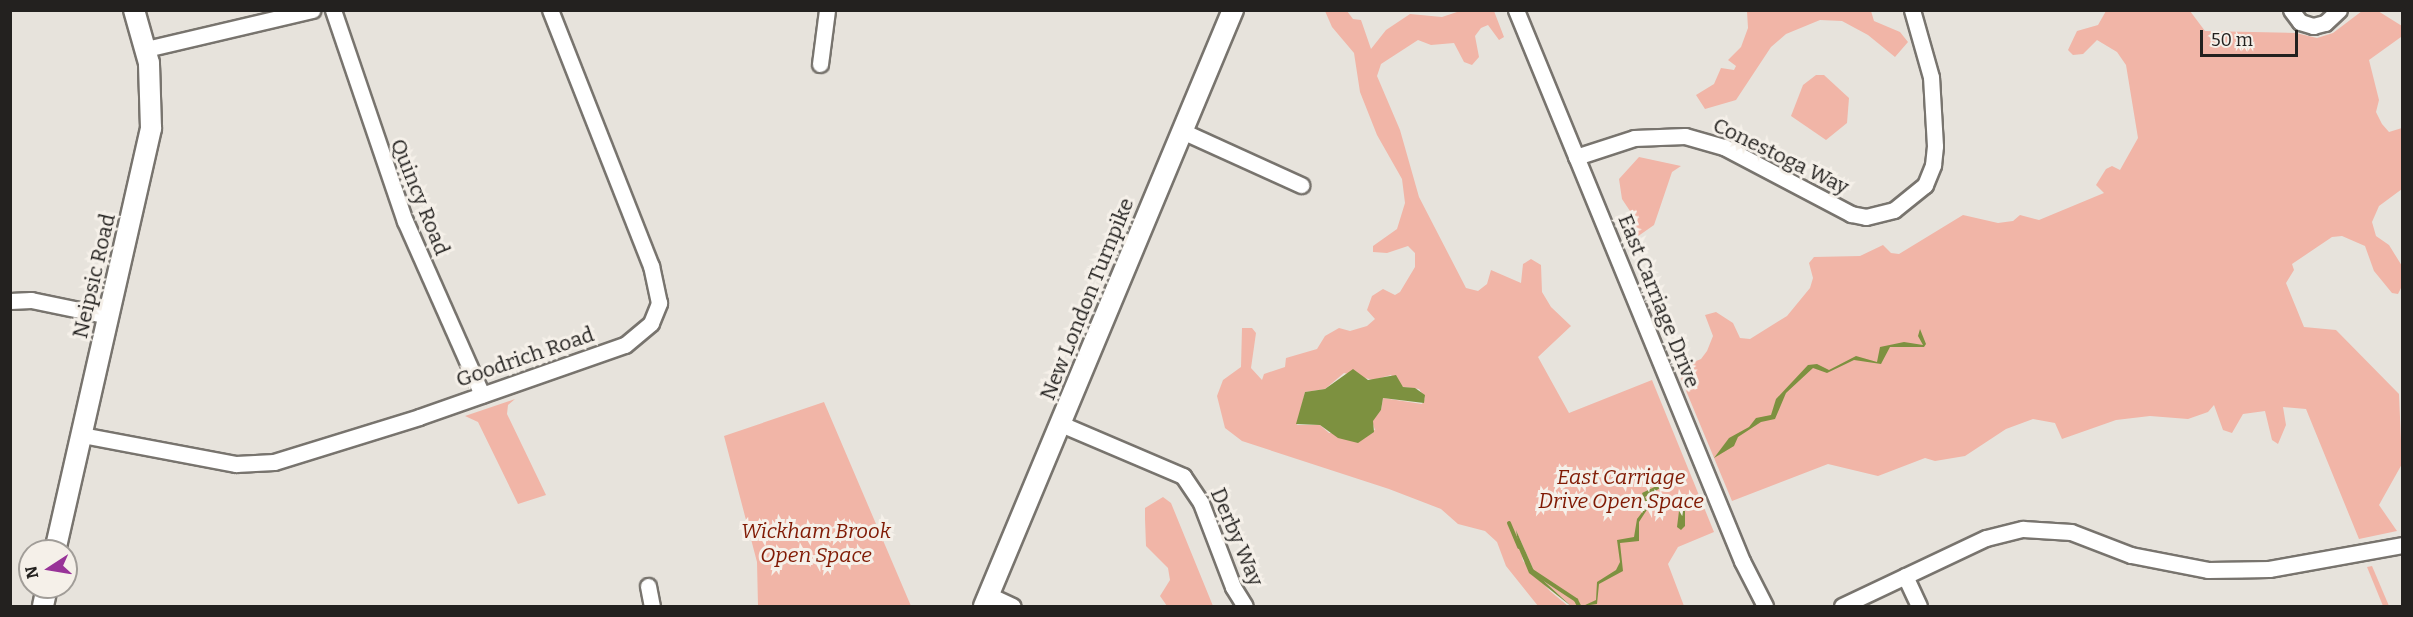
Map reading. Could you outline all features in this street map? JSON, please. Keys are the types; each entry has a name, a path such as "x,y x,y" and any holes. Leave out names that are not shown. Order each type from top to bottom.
{"street":[{"name":"Neipsic Road","path":"58,539 151,128 152,96 146,49 134,10"},
{"path":"146,49 312,10"},
{"name":"Quincy Road","path":"333,10 405,221 482,395"},
{"name":"Goodrich Road","path":"82,435 236,464 274,462 482,395 625,345 651,323 659,303 651,266 550,10"},
{"path":"820,64 826,10"},
{"name":"New London Turnpike","path":"987,601 1233,10"},
{"name":"East Carriage Drive","path":"1516,10 1742,561 1765,606"},
{"name":"Conestoga Way","path":"1576,157 1634,138 1685,136 1724,147 1851,214 1866,217 1894,210 1924,185 1933,165 1935,146 1931,77 1912,10"},
{"path":"2291,10 2300,22 2313,26 2325,23 2339,10"},
{"path":"1182,130 1301,185"},
{"path":"10,301 31,300 108,316"},
{"name":"Derby Way","path":"1061,424 1183,476 1201,503 1226,570 1245,606"},
{"path":"1842,606 1986,538 2023,529 2071,532 2146,559 2208,570 2269,569 2403,545"},
{"path":"1905,576 1919,606"},
{"path":"648,586 652,606"},
{"path":"987,601 1012,606"}],"green space":[{"name":"East Carriage Drive Open Space","path":"1325,11 1347,11 1353,19 1361,20 1371,49 1386,30 1410,14 1442,17 1460,11 1494,11 1504,37 1499,40 1488,25 1481,28 1475,36 1479,57 1472,65 1464,62 1454,43 1431,45 1418,40 1381,64 1377,76 1400,130 1419,197 1466,288 1478,291 1487,284 1491,270 1521,283 1523,264 1531,259 1541,265 1542,292 1551,307 1571,326 1538,357 1569,413 1652,380 1714,532 1678,547 1668,564 1684,606 1571,606 1535,573 1516,530 1523,561 1550,591 1568,606 1538,606 1506,566 1497,542 1485,531 1458,524 1441,509 1389,489 1242,441 1225,428 1217,396 1223,380 1241,367 1242,328 1252,328 1256,333 1251,368 1262,380 1264,374 1285,367 1286,358 1317,349 1325,336 1339,328 1350,331 1367,326 1375,319 1367,310 1372,296 1383,289 1395,295 1400,292 1415,267 1415,253 1408,246 1387,253 1373,252 1373,246 1397,229 1405,203 1402,179 1377,135 1360,92 1354,53 1332,27","holes":["1344,373 1373,380 1391,375 1403,387 1419,389 1425,398 1422,404 1383,398 1381,410 1372,421 1375,430 1329,433 1320,425 1297,425 1305,392 1325,389"]},
{"path":"1747,11 1871,11 1874,21 1900,32 1908,42 1895,57 1868,35 1842,21 1820,20 1786,34 1771,47 1736,100 1705,109 1696,95 1714,84 1721,68 1734,70 1736,66 1728,60 1741,47 1748,28"},
{"path":"2106,11 2190,11 2205,31 2296,33 2317,38 2333,33 2362,11 2378,11 2402,26 2401,37 2369,60 2379,100 2376,112 2389,132 2402,128 2402,189 2379,206 2372,222 2376,236 2389,245 2402,266 2402,286 2398,294 2392,293 2374,271 2365,246 2342,236 2332,237 2292,264 2294,270 2286,283 2304,327 2336,330 2399,394 2402,464 2379,505 2397,531 2359,539 2306,409 2283,407 2286,425 2278,444 2272,440 2265,411 2243,414 2232,433 2223,430 2214,405 2208,412 2188,419 2150,416 2116,420 2062,439 2055,423 2033,419 2006,429 1965,456 1935,461 1925,458 1878,476 1828,464 1732,501 1677,369 1701,359 1707,351 1713,336 1705,315 1716,312 1733,323 1740,338 1750,339 1787,316 1810,288 1813,278 1809,263 1814,257 1860,256 1883,245 1891,253 1899,254 1963,215 1998,223 2013,221 2020,215 2039,220 2104,193 2096,185 2106,169 2112,166 2120,170 2138,138 2126,65 2117,52 2097,40 2083,54 2073,55 2068,50 2077,31 2098,25"},
{"path":"1816,75 1824,75 1849,98 1847,123 1826,140 1791,116 1803,85"},
{"path":"1639,157 1681,166 1672,172 1654,225 1634,239 1629,231 1632,214 1622,199 1619,179"},
{"path":"515,399 508,405 507,414 546,495 518,504 478,422 465,416"},
{"name":"Wickham Brook Open Space","path":"824,402 911,606 758,606 757,562 724,436"},
{"path":"1163,497 1171,503 1213,606 1167,606 1160,596 1170,580 1168,568 1146,546 1145,508"},
{"path":"2372,566 2389,606 2383,606 2367,567"}],"shaded area":[{"path":"1920,329 1926,344 1924,347 1890,347 1881,364 1854,360 1827,373 1813,368 1786,393 1775,419 1761,422 1738,437 1734,446 1714,458 1729,438 1749,427 1756,418 1771,415 1776,399 1808,365 1817,364 1829,370 1856,356 1877,362 1880,347 1904,342 1923,345 1918,336"},
{"path":"1353,369 1368,380 1396,375 1403,387 1415,388 1425,395 1424,403 1383,398 1381,410 1373,421 1374,432 1358,443 1338,438 1320,425 1296,424 1305,392 1325,389"},
{"path":"1677,470 1679,477 1645,497 1650,505 1639,522 1639,541 1620,543 1623,571 1599,584 1597,604 1583,606 1596,600 1597,582 1616,570 1620,562 1617,540 1634,537 1637,519 1647,506 1642,493 1667,481"},
{"path":"1680,503 1685,505 1685,526 1681,530 1677,527"},
{"path":"1516,530 1535,573 1571,606 1529,573 1519,549"}],"waterway":[{"path":"1509,523 1519,547"},
{"path":"1532,571 1576,600 1579,606"}]}
